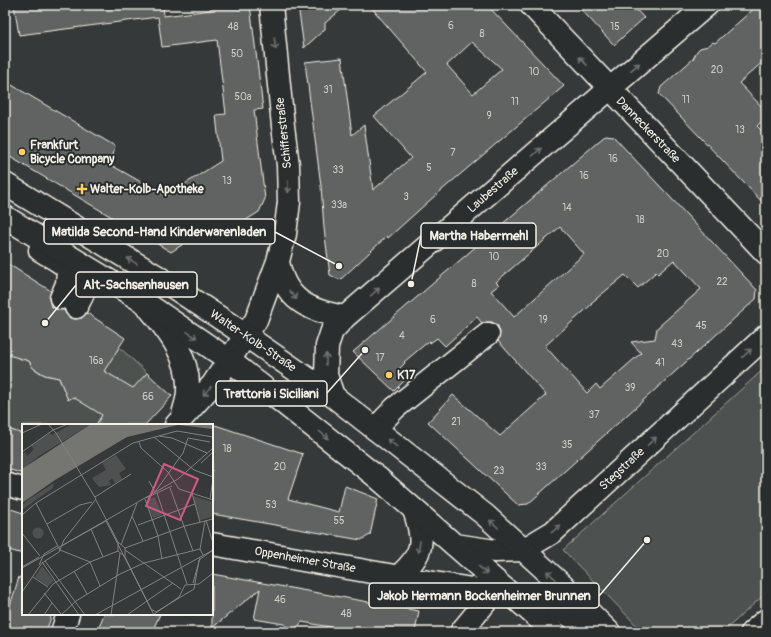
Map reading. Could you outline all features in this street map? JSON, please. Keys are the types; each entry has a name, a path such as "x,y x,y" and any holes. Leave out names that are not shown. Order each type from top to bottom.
{"street":[{"name":"Schifferstraße","path":"179,422 213,384 256,320 278,261 285,234 289,202 288,165 271,5"},
{"name":"Danneckerstraße","path":"531,5 766,253"},
{"name":"Laubestraße","path":"333,396 326,375 327,346 332,331 345,317 707,5"},
{"name":"Walter-Kolb-Straße","path":"5,184 158,277 333,396 485,515 562,585 609,632"},
{"path":"5,217 144,302 229,360 378,478 455,545 502,593 554,632"},
{"path":"5,228 75,273 81,281 83,293 68,302"},
{"name":"Schifferstraße","path":"278,261 280,274 285,286 296,300 313,310 345,317"},
{"name":"Schifferstraße","path":"144,302 168,332 182,357 188,374 188,392 179,422"},
{"path":"375,429 395,408 488,334"},
{"name":"Stegstraße","path":"455,545 495,551 523,550 553,532 567,521 766,336"},
{"path":"5,484 22,489"},
{"path":"398,577 410,566 418,554 421,541 420,528 414,510"},
{"name":"Oppenheimer Straße","path":"213,544 528,598 546,603 595,632"},
{"path":"461,632 502,593"},
{"path":"62,632 68,615"},
{"path":"752,632 766,620"}],"shaded area":[{"path":"119,347 147,373 125,398 103,413 97,424 22,424 22,434 5,428 5,358 11,355 23,360 24,358 42,374 58,377 68,399 73,397 104,371"},
{"path":"766,367 766,593 723,632 643,632 563,550"}],"building":[{"path":"14,5 163,5 164,16 211,10 210,5 250,5 263,109 254,110 265,199 259,212 219,237 211,226 171,252 5,154 5,81 115,146 111,165 166,196 221,161 216,115 226,114 217,40 162,47 158,17 19,35"},
{"path":"298,5 347,5 325,23 325,29 304,48"},
{"path":"369,5 487,5 564,86 429,201 388,238 387,236 340,280 330,275 324,228 321,186 305,62 342,58 352,135 364,125 373,190 411,158 374,116 427,72","holes":["472,42 502,69 473,94 447,65"]},
{"path":"577,5 632,5 644,18 614,45"},
{"path":"758,5 766,5 766,59 739,83 766,111 766,117 757,126 766,135 766,206 659,94 661,87 693,59 700,48 708,46 713,42 715,43"},
{"path":"606,135 613,136 757,290 756,299 528,504 518,505 428,422 453,395 500,436 546,395 498,341 500,333 498,326 492,322 482,323 477,317 445,346 437,338 430,343 429,341 404,362 405,363 398,370 407,378 394,391 353,352","holes":["560,227 584,254 514,317 491,291 499,285 496,282","674,260 701,289 657,328 655,339 631,342 641,353 600,389 596,384 587,393 545,346 592,304 591,303 625,275 638,288 656,272 658,274"]},
{"path":"5,262 51,291 49,300 51,306 56,309 64,310 70,318 82,318 87,313 125,338 104,371 133,388 147,373 172,396 146,424 97,424 102,415 73,397 68,400 59,378 45,375 33,368 29,361 5,354"},
{"path":"213,424 303,454 288,499 339,512 345,486 378,499 370,535 361,540 213,514"},
{"path":"5,428 22,434 22,474 5,468"},
{"path":"5,507 22,513 22,554 5,549"},
{"path":"213,574 419,611 415,632 358,632 302,622 293,631 284,624 254,619 260,589 212,628"},
{"path":"19,577 22,578 22,615 52,615 46,632 5,632 5,622"},
{"path":"104,615 160,615 152,632 97,632"}],"place":[{"name":"Frankfurt Bicycle Company","path":"22,152"},
{"name":"Walter-Kolb-Apotheke","path":"82,189"},
{"name":"Matilda Second-Hand Kinderwarenladen","path":"339,266"},
{"name":"Martha Habermehl","path":"411,284"},
{"name":"Alt-Sachsenhausen","path":"45,323"},
{"name":"Trattoria i Siciliani","path":"365,350"},
{"name":"K17","path":"389,375"},
{"name":"Jakob Hermann Bockenheimer Brunnen","path":"647,540"}]}
